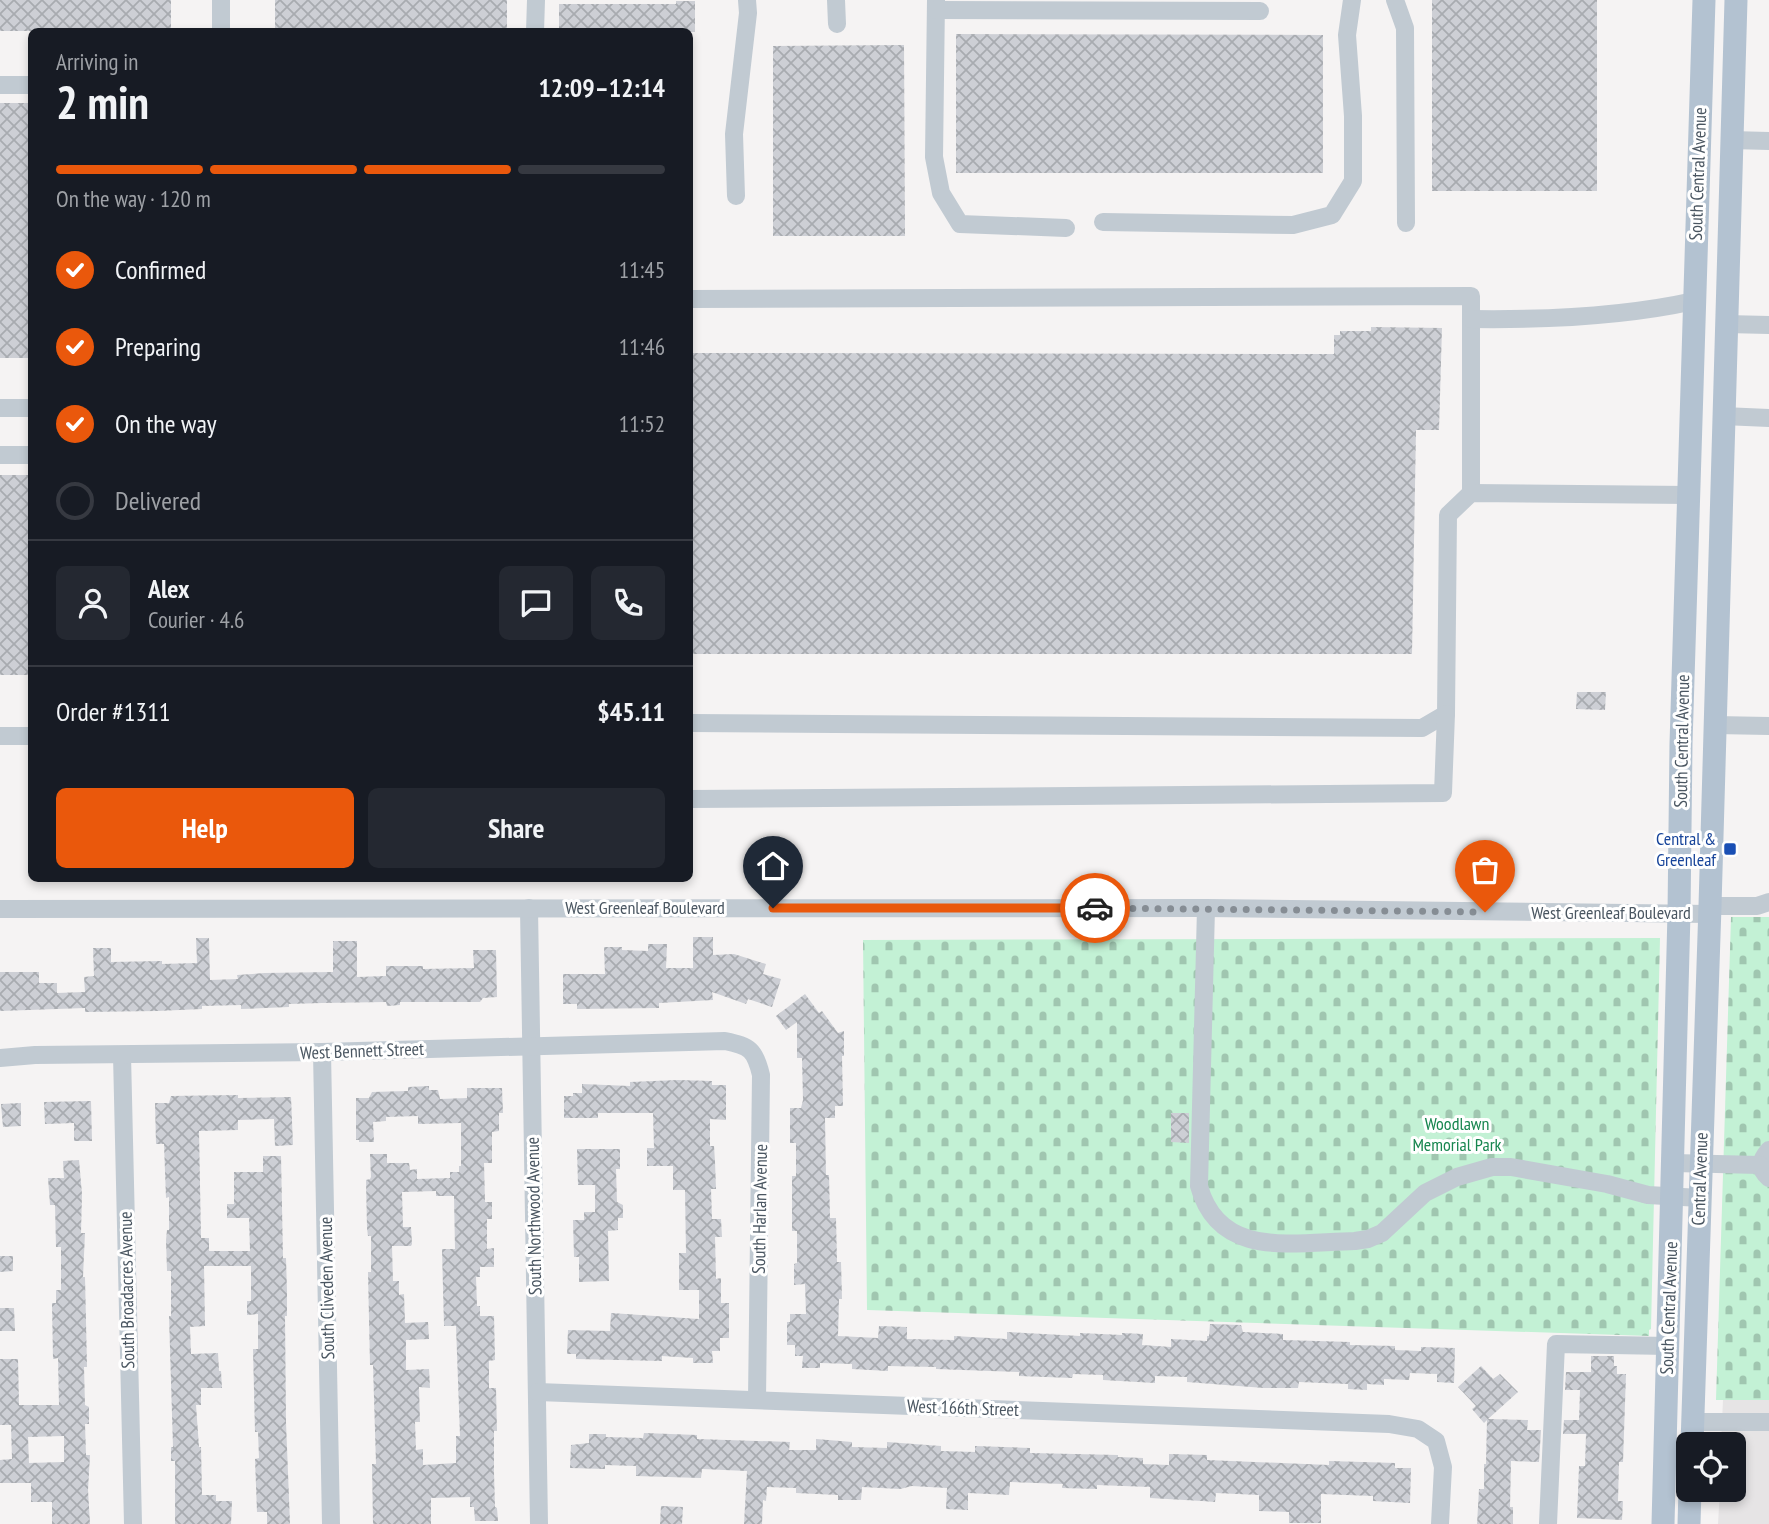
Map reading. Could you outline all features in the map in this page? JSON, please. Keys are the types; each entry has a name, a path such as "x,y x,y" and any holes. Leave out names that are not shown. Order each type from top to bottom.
{"main road":[{"name":"South Central Avenue","path":"1663,1524 1681,744 1704,0"},
{"name":"South Central Avenue","path":"1709,910 1735,0"},
{"path":"1700,116 1732,129"},
{"path":"1694,301 1727,285"},
{"name":"Central Avenue","path":"1692,1432 1709,910"},
{"path":"1689,1524 1690,1502"}],"street":[{"path":"221,28 222,0"},
{"path":"535,28 536,0"},
{"path":"736,196 734,134 748,13 747,0"},
{"path":"836,0 837,24"},
{"path":"1103,222 1293,225 1332,215 1353,181 1353,116 1347,35 1352,0"},
{"path":"1395,0 1405,27 1406,223"},
{"path":"1066,228 960,224 941,193 934,157 936,5 1253,7"},
{"path":"0,85 28,85"},
{"path":"1732,129 1769,141"},
{"path":"693,299 1471,296 1471,493"},
{"path":"1471,319 1516,320 1654,310 1694,301"},
{"path":"1726,324 1769,325"},
{"path":"0,408 28,408"},
{"path":"1723,416 1769,418"},
{"path":"0,455 28,455"},
{"path":"693,799 1443,793 1448,515 1471,493 1689,495"},
{"path":"693,723 1422,728 1446,714"},
{"path":"1715,725 1769,726"},
{"path":"0,736 28,736"},
{"name":"West Greenleaf Boulevard","path":"0,909 1206,908 1679,913 1757,906 1769,902"},
{"name":"South Northwood Avenue","path":"530,908 539,1524"},
{"path":"1206,908 1199,1186 1203,1204 1215,1220 1240,1238 1262,1243 1368,1239 1381,1233 1425,1193 1457,1177 1492,1167 1511,1167 1607,1184 1648,1195 1700,1198"},
{"name":"West Bennett Street","path":"0,1058 35,1055 322,1052 725,1041"},
{"name":"South Harlan Avenue","path":"725,1041 742,1044 757,1056 761,1075 757,1400"},
{"name":"South Cliveden Avenue","path":"322,1052 331,1524"},
{"name":"South Broadacres Avenue","path":"122,1055 133,1524"},
{"path":"1673,1163 1766,1164"},
{"path":"1548,1524 1556,1344 1668,1346"},
{"name":"West 166th Street","path":"538,1392 1389,1424 1418,1429 1436,1441 1443,1467 1440,1524"},
{"path":"1699,1432 1769,1422"}],"shaded area":[{"path":"1723,1400 1769,1400 1769,1524 1718,1524 1719,1502 1746,1502 1746,1432 1722,1432"}],"green space":[{"path":"1731,917 1769,917 1769,1400 1716,1400"},
{"name":"Woodlawn Memorial Park","path":"1660,938 1649,1336 867,1310 863,940"}],"building":[{"path":"0,0 171,0 171,28 28,28 28,31 0,31"},
{"path":"275,0 507,0 507,28 275,28"},
{"path":"1432,0 1597,0 1597,191 1432,191"},
{"path":"676,1 695,1 695,32 693,28 559,28 559,4 676,4"},
{"path":"956,34 1323,35 1323,173 956,173"},
{"path":"904,45 905,236 773,236 773,46"},
{"path":"0,103 28,103 28,358 0,358"},
{"path":"1371,327 1442,328 1439,430 1416,430 1412,654 693,654 693,353 1334,354 1334,335 1340,335 1340,331 1371,331"},
{"path":"0,475 28,475 28,675 0,675"},
{"path":"1577,692 1606,692 1605,710 1576,709"},
{"path":"693,937 713,937 713,955 734,954 766,964 763,974 781,979 772,1007 748,999 746,1004 712,992 713,1000 659,1003 659,1008 577,1009 577,1004 563,1004 563,974 605,974 604,947 648,951 648,944 667,944 666,968 693,968"},
{"path":"196,938 209,938 210,980 238,979 237,975 265,973 333,972 333,941 357,941 357,977 386,976 386,966 423,966 423,969 474,968 473,950 496,950 497,997 483,998 480,1002 400,1002 400,1005 387,1006 386,1002 289,1004 289,1007 241,1009 241,1005 202,1006 202,1009 157,1011 85,1012 85,1008 0,1011 0,972 39,972 39,983 57,983 57,993 85,992 84,977 94,976 93,948 111,948 111,962 197,963"},
{"path":"805,994 838,1033 844,1031 843,1106 835,1106 835,1118 825,1118 830,1218 836,1218 837,1262 841,1262 842,1299 839,1299 838,1336 878,1338 879,1326 907,1327 907,1339 954,1340 954,1336 1007,1339 1007,1332 1080,1336 1080,1333 1122,1333 1143,1334 1142,1345 1171,1347 1171,1339 1207,1341 1210,1324 1241,1325 1243,1332 1283,1334 1283,1340 1395,1346 1395,1350 1421,1351 1421,1347 1455,1348 1454,1383 1437,1382 1437,1374 1410,1373 1409,1380 1384,1379 1384,1385 1367,1384 1367,1390 1348,1389 1348,1384 1299,1382 1298,1388 1264,1388 1187,1382 1187,1377 1155,1376 1155,1383 1103,1380 1103,1375 1073,1374 1072,1378 1019,1376 1019,1372 936,1367 888,1366 888,1371 852,1369 852,1364 820,1363 820,1368 802,1368 803,1356 795,1356 795,1345 787,1345 787,1322 790,1322 790,1314 806,1314 805,1284 794,1285 797,1231 792,1231 792,1176 796,1176 796,1143 790,1143 790,1108 801,1108 803,1100 802,1058 797,1058 797,1022 786,1030 776,1016"},
{"path":"712,1081 712,1085 726,1085 726,1120 710,1119 710,1146 714,1146 716,1189 711,1189 712,1219 721,1219 722,1237 715,1237 716,1279 721,1278 721,1303 729,1303 729,1338 720,1338 720,1351 712,1351 713,1363 693,1363 693,1358 662,1356 662,1361 576,1359 576,1354 567,1354 568,1330 610,1331 611,1313 699,1319 699,1290 679,1290 679,1253 686,1253 685,1190 673,1190 673,1166 647,1166 647,1148 654,1148 653,1113 598,1113 598,1118 564,1118 564,1096 582,1093 582,1084 630,1086 630,1082"},
{"path":"429,1086 429,1090 438,1090 440,1099 467,1098 467,1088 502,1088 503,1113 499,1113 499,1131 492,1132 492,1163 484,1163 485,1202 492,1202 492,1219 487,1219 487,1249 494,1248 494,1267 480,1267 480,1277 476,1277 480,1316 494,1316 495,1360 489,1361 489,1388 496,1388 494,1473 498,1521 475,1521 470,1497 431,1498 431,1524 373,1524 372,1464 376,1464 373,1365 370,1365 368,1272 371,1272 371,1236 368,1236 367,1228 366,1180 371,1177 370,1154 387,1154 387,1163 409,1163 410,1170 417,1169 417,1179 450,1178 450,1172 459,1172 461,1166 461,1123 418,1124 418,1116 386,1117 386,1121 373,1122 374,1142 356,1140 356,1098 369,1098 372,1092 408,1091 408,1087","holes":["436,1191 436,1196 454,1196 455,1249 442,1249 444,1326 456,1326 460,1436 456,1436 456,1463 423,1465 423,1449 416,1450 415,1422 420,1422 419,1387 430,1388 429,1369 406,1370 406,1340 429,1339 428,1322 405,1323 404,1294 399,1295 399,1281 393,1281 392,1246 412,1244 411,1227 403,1227 402,1192"]},
{"path":"238,1095 238,1098 291,1097 293,1145 275,1146 274,1119 238,1120 238,1130 199,1131 201,1238 209,1238 209,1251 250,1251 249,1218 227,1218 227,1204 234,1204 234,1172 263,1172 263,1156 281,1156 283,1258 286,1258 287,1291 286,1422 290,1524 267,1524 267,1512 257,1512 255,1459 259,1458 258,1432 255,1432 253,1349 258,1349 258,1314 247,1315 247,1301 251,1301 251,1266 204,1266 205,1326 190,1327 191,1354 218,1353 222,1388 201,1388 201,1405 196,1405 201,1447 202,1495 216,1495 216,1501 232,1501 231,1524 175,1524 175,1461 171,1461 171,1271 167,1271 166,1240 169,1230 169,1197 166,1198 164,1144 156,1144 155,1103 169,1103 171,1096"},
{"path":"91,1101 92,1141 74,1141 74,1123 45,1124 44,1102"},
{"path":"21,1103 21,1126 3,1127 1,1104"},
{"path":"1171,1113 1189,1113 1189,1143 1171,1142"},
{"path":"577,1149 620,1149 620,1169 616,1169 617,1202 623,1205 623,1218 618,1218 618,1230 608,1231 609,1281 579,1282 579,1257 574,1257 573,1220 584,1220 584,1212 595,1212 595,1185 578,1185"},
{"path":"79,1160 81,1233 85,1233 83,1277 87,1367 84,1367 85,1405 89,1407 89,1424 85,1424 86,1455 90,1455 90,1524 52,1524 52,1502 31,1502 31,1483 0,1483 0,1460 12,1459 11,1425 0,1425 0,1359 18,1359 19,1405 59,1405 58,1358 53,1359 52,1303 56,1303 56,1290 61,1290 61,1247 56,1247 55,1205 50,1205 48,1178 64,1178 63,1161","holes":["64,1436 64,1462 29,1463 28,1437"]},
{"path":"0,1256 13,1256 13,1271 0,1272"},
{"path":"0,1308 14,1308 15,1331 0,1331"},
{"path":"1591,1356 1614,1356 1617,1374 1626,1374 1623,1462 1619,1462 1618,1501 1623,1501 1622,1520 1577,1518 1579,1466 1585,1466 1586,1434 1563,1434 1564,1420 1579,1420 1580,1390 1565,1390 1566,1372 1591,1372"},
{"path":"1481,1366 1493,1379 1500,1374 1518,1392 1488,1419 1528,1420 1527,1430 1541,1430 1539,1462 1511,1461 1510,1507 1513,1507 1513,1524 1477,1524 1479,1489 1484,1489 1487,1420 1484,1423 1472,1409 1476,1406 1458,1387"},
{"path":"644,1433 697,1435 697,1439 790,1442 789,1450 816,1450 816,1439 852,1442 852,1447 887,1448 887,1442 941,1446 941,1451 975,1452 975,1446 1030,1448 1030,1453 1143,1458 1143,1464 1169,1465 1169,1454 1207,1455 1207,1460 1329,1465 1329,1461 1395,1463 1395,1468 1411,1468 1410,1503 1373,1501 1373,1496 1321,1494 1321,1523 1289,1523 1289,1512 1259,1511 1259,1495 1216,1493 1215,1502 1150,1498 1150,1487 1097,1485 1097,1489 1062,1488 1063,1484 1010,1482 1009,1495 968,1493 968,1510 946,1509 947,1488 862,1487 861,1500 838,1500 838,1495 796,1493 796,1488 767,1487 766,1501 763,1500 762,1524 744,1524 747,1471 702,1469 701,1478 636,1476 636,1466 570,1468 571,1445 589,1443 589,1434 643,1438"},
{"path":"661,1506 683,1507 682,1524 660,1524"}],"way so far":[{"path":"1095,908 1485,912"}],"place":[{"name":"Central & Greenleaf","path":"1730,849"}],"route":[{"path":"773,908 1095,908"}]}
